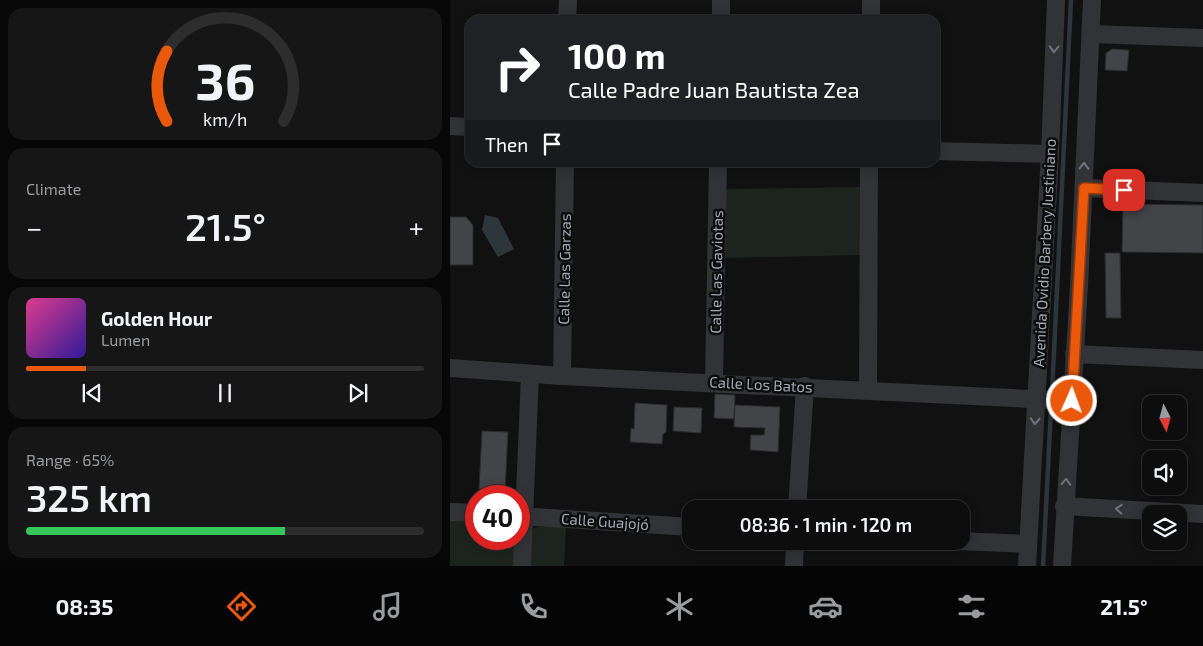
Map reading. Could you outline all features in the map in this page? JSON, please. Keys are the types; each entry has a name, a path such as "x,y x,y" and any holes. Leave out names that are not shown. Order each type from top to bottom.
{"street":[{"path":"567,15 568,0"},
{"path":"720,15 721,0"},
{"path":"871,0 871,15"},
{"name":"Avenida Ovidio Barbery Justiniano","path":"1027,566 1050,154 1056,0"},
{"path":"1062,566 1084,188 1085,127 1092,0"},
{"path":"1091,34 1203,38"},
{"path":"450,126 465,127"},
{"path":"940,151 1050,154"},
{"name":"Calle Las Garzas","path":"562,376 565,167"},
{"name":"Calle Las Gaviotas","path":"714,382 718,167"},
{"path":"868,389 869,167"},
{"path":"1084,188 1203,193"},
{"path":"1074,354 1203,360"},
{"name":"Calle Los Batos","path":"450,368 562,376 868,389 1072,401"},
{"path":"523,485 530,374"},
{"path":"798,500 805,386"},
{"path":"1064,506 1203,514"},
{"path":"450,512 465,513"},
{"name":"Calle Guajojó","path":"530,517 682,526"},
{"path":"970,542 1028,544"},
{"path":"522,550 522,566"},
{"path":"794,566 795,550"}],"shaded area":[{"path":"860,187 860,255 724,258 723,189"},
{"path":"485,215 498,218 514,249 498,257 482,230"},
{"path":"450,519 465,520 465,550 516,550 515,566 450,566"},
{"path":"566,527 564,566 530,566 531,533 534,528"}],"building":[{"path":"1112,49 1129,50 1127,71 1105,70 1106,53"},
{"path":"1123,204 1203,205 1203,253 1122,252"},
{"path":"450,217 466,217 473,225 473,265 450,265"},
{"path":"1105,253 1120,253 1121,318 1106,318"},
{"path":"715,394 735,395 734,419 714,418"},
{"path":"635,403 667,405 666,432 663,434 662,444 630,442 631,428 634,429"},
{"path":"735,405 780,407 778,452 750,450 751,435 764,435 765,428 734,427"},
{"path":"674,407 702,408 701,433 673,431"},
{"path":"482,431 508,432 505,485 479,485"}],"waterway":[{"path":"1052,393 1071,0"},
{"path":"1043,566 1051,409"}],"route":[{"path":"1072,401 1084,188 1124,190"}]}
